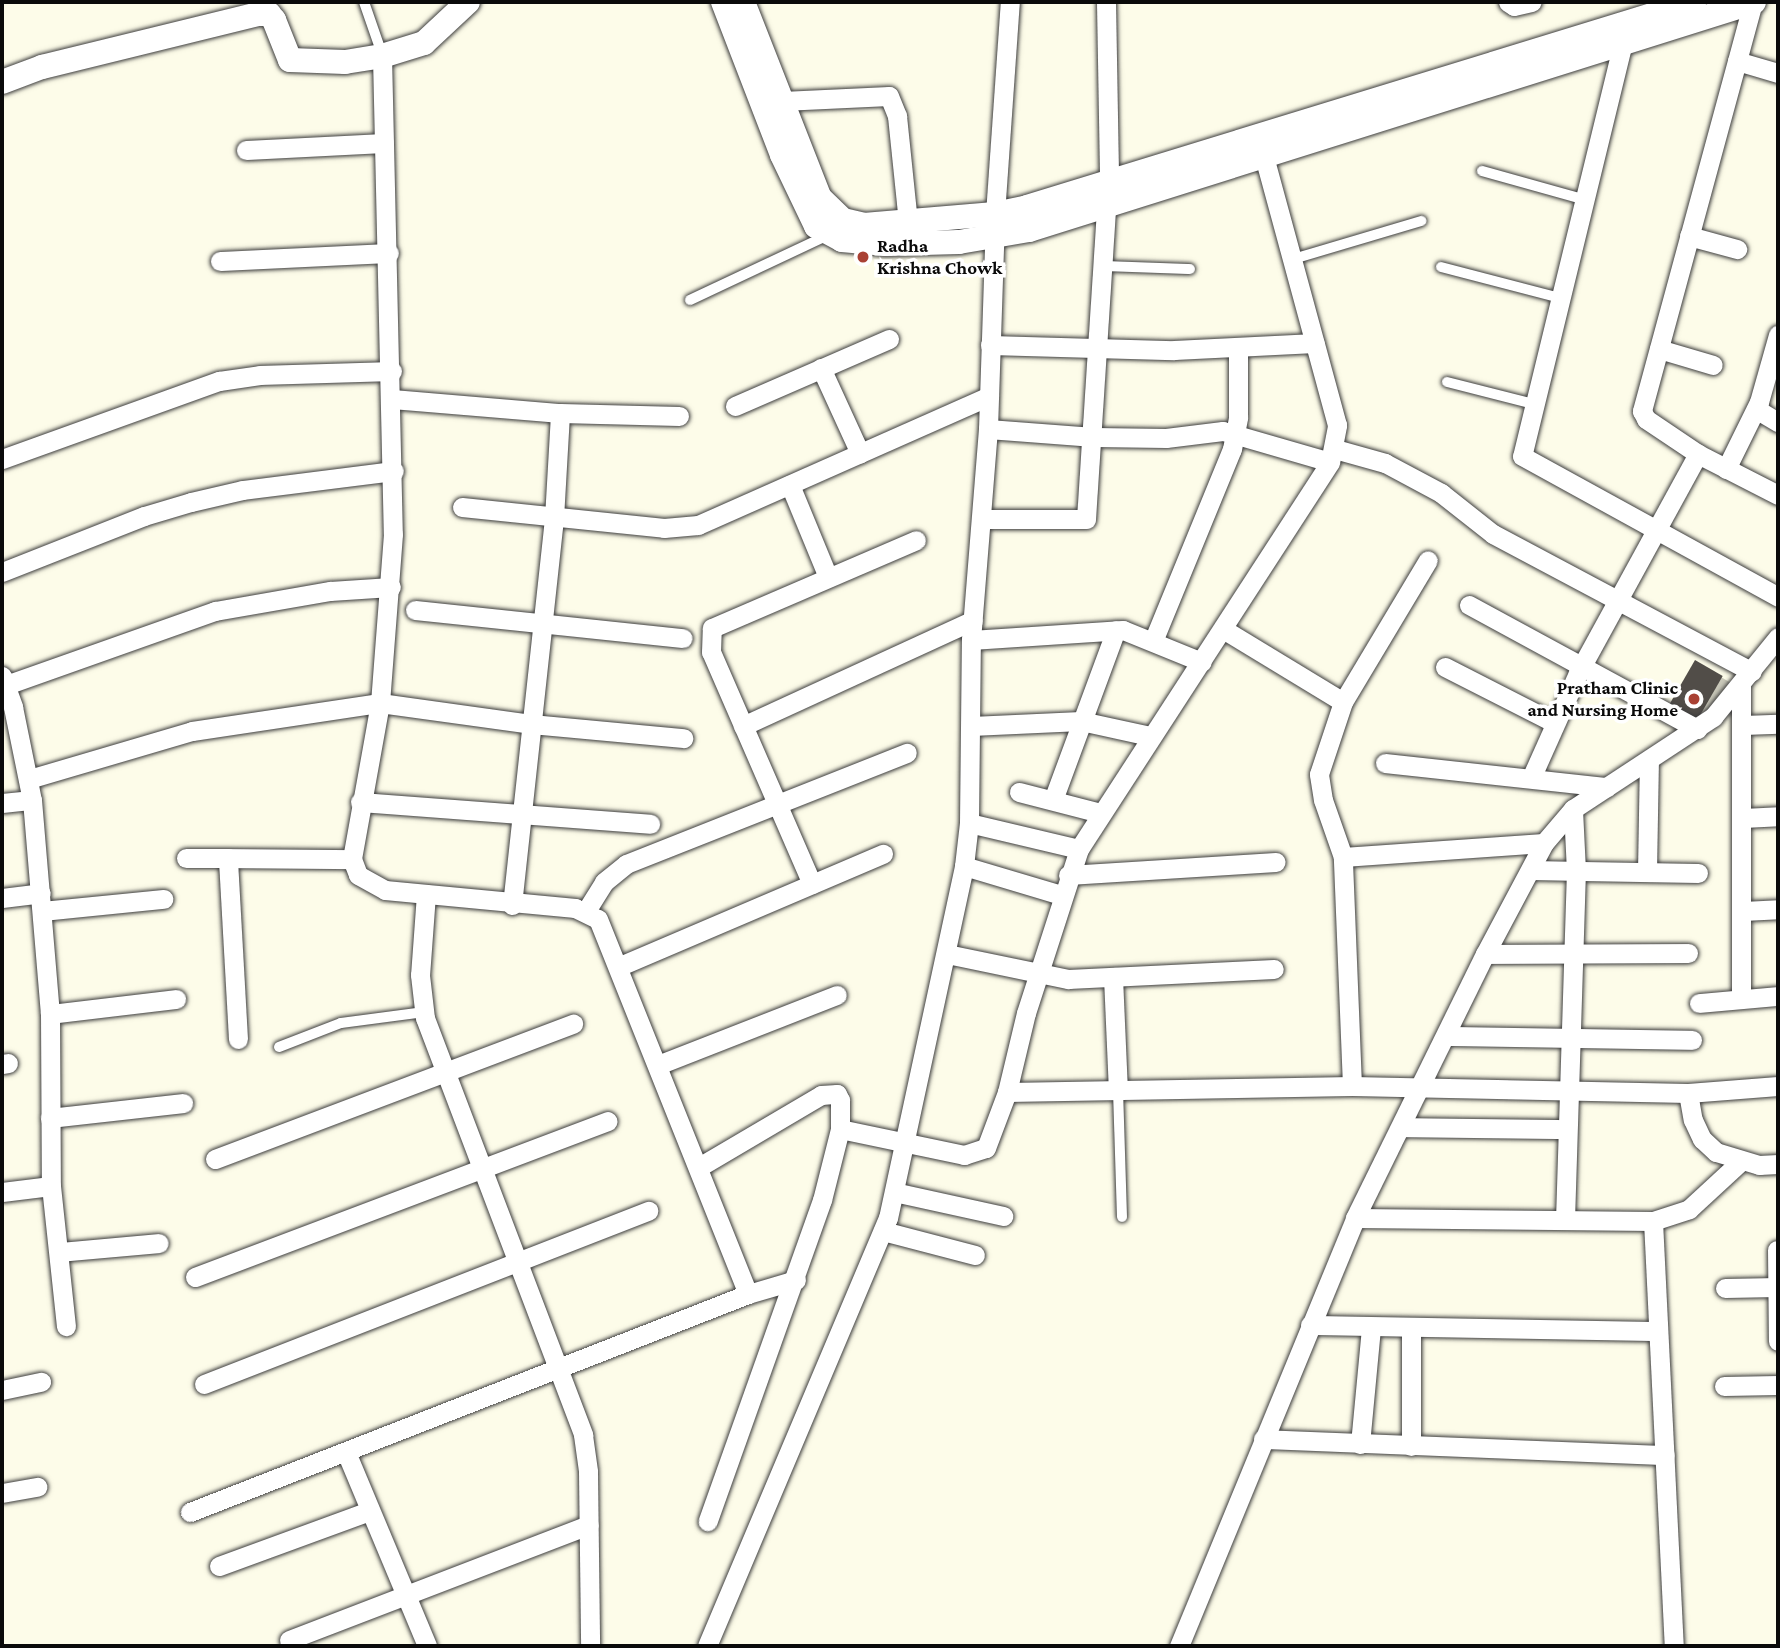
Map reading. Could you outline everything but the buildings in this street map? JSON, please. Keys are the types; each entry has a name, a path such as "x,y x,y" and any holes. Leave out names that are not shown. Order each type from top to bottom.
{"street":[{"path":"2,82 42,67 267,8 290,60 345,62 382,56 424,43 468,2"},
{"path":"723,2 806,210 828,235 886,244 1106,206 1264,156 1625,34 1694,2"},
{"path":"743,2 820,198 829,211 864,225 908,223 995,226 1109,181 1625,34 1754,2"},
{"path":"707,1646 883,1231 907,1144 964,866 969,823 972,630 988,429 995,226 1010,2"},
{"path":"1106,2 1109,181"},
{"path":"1508,2 1514,6 1532,2"},
{"path":"1754,2 1642,411 1646,419 1698,454 1778,495"},
{"path":"1625,34 1522,456 1778,597"},
{"path":"382,56 393,398 391,587 380,703 360,802 352,859 358,875 369,884 512,905 586,911 607,932 748,1294"},
{"path":"1737,61 1778,73"},
{"path":"782,101 889,96 897,116 908,223"},
{"path":"246,150 384,143"},
{"path":"840,1129 907,1144 975,1154 992,1136 1007,1092 1061,895 1079,849 1150,736 1202,662 1332,456 1336,425 1264,156"},
{"path":"981,519 1086,519 1094,437 1106,206"},
{"path":"1689,236 1737,249"},
{"path":"220,261 389,253"},
{"path":"1726,469 1756,409 1778,335"},
{"path":"735,406 888,339"},
{"path":"990,345 1097,349 1238,349 1315,343"},
{"path":"1154,639 1236,435 1238,349"},
{"path":"1659,349 1713,365"},
{"path":"821,368 860,453"},
{"path":"2,459 219,381 260,375 392,371"},
{"path":"461,507 683,527 710,521 989,396"},
{"path":"393,398 560,413 679,416"},
{"path":"1756,409 1778,422"},
{"path":"512,905 554,517 560,413"},
{"path":"988,429 1094,437 1166,438 1201,431 1236,435 1332,456 1385,463 1441,493 1493,534 1618,601 1759,668"},
{"path":"1532,776 1583,664 1659,531 1698,454"},
{"path":"2,572 144,516 191,502 243,491 394,471"},
{"path":"790,485 828,577"},
{"path":"812,884 711,652 712,628 916,540"},
{"path":"1352,1086 1343,857 1323,800 1319,774 1343,702 1427,560"},
{"path":"66,1326 51,1186 50,1014 32,800 5,690 215,611 330,591 391,587"},
{"path":"1469,605 1583,664 1698,729"},
{"path":"415,610 684,638"},
{"path":"1223,629 1343,702"},
{"path":"743,726 972,630 1116,630 1154,639 1202,662"},
{"path":"1053,800 1116,630"},
{"path":"1180,1646 1355,1218 1485,954 1544,843 1573,809 1698,729 1759,668 1778,637"},
{"path":"1445,667 1555,723"},
{"path":"1741,999 1742,725 1759,668"},
{"path":"29,779 192,731 380,703 531,724 683,738"},
{"path":"971,726 1081,721 1150,736"},
{"path":"1742,725 1778,724"},
{"path":"586,911 604,882 626,864 906,753"},
{"path":"1647,872 1649,760"},
{"path":"1385,762 1532,776 1607,787"},
{"path":"1019,792 1100,813"},
{"path":"2,803 32,800"},
{"path":"360,802 650,824"},
{"path":"1565,1220 1571,954 1576,871 1573,809"},
{"path":"1743,818 1778,816"},
{"path":"969,823 1079,849"},
{"path":"1343,857 1544,843"},
{"path":"620,966 883,854"},
{"path":"186,858 352,859"},
{"path":"228,858 238,1040"},
{"path":"1069,875 1276,862"},
{"path":"964,866 1061,895"},
{"path":"1531,870 1698,873"},
{"path":"426,894 420,975 424,1012 445,1074 561,1367 583,1435 589,1525 590,1646"},
{"path":"2,898 41,902 163,899"},
{"path":"1743,911 1778,909"},
{"path":"1485,954 1688,953"},
{"path":"947,954 1038,976 1113,977 1274,969"},
{"path":"1113,977 1118,1090"},
{"path":"658,1065 837,995"},
{"path":"1699,1003 1778,996"},
{"path":"50,1014 176,999"},
{"path":"215,1159 573,1024"},
{"path":"1446,1036 1692,1040"},
{"path":"1007,1092 1352,1086 1688,1093 1778,1086"},
{"path":"699,1167 828,1093 841,1100 840,1129 796,1280 708,1521"},
{"path":"1688,1093 1702,1139 1716,1152 1741,1161 1778,1164"},
{"path":"50,1118 183,1103"},
{"path":"195,1278 607,1121"},
{"path":"1401,1127 1566,1129"},
{"path":"1355,1218 1653,1221 1689,1209 1741,1161"},
{"path":"2,1192 51,1186"},
{"path":"894,1192 1003,1216"},
{"path":"204,1384 648,1211"},
{"path":"1653,1221 1674,1646"},
{"path":"883,1231 975,1255"},
{"path":"59,1252 159,1243"},
{"path":"1777,1250 1778,1341"},
{"path":"190,1512 748,1294 796,1280"},
{"path":"1725,1288 1778,1287"},
{"path":"1310,1325 1411,1329 1657,1331"},
{"path":"1360,1444 1371,1328"},
{"path":"1411,1329 1411,1446"},
{"path":"2,1390 41,1382"},
{"path":"1724,1386 1778,1385"},
{"path":"1263,1439 1665,1455"},
{"path":"346,1452 428,1646"},
{"path":"2,1493 37,1487"},
{"path":"219,1566 369,1511"},
{"path":"289,1640 589,1525"}],"lane":[{"path":"364,2 382,56"},
{"path":"1482,171 1586,200"},
{"path":"1293,258 1420,221"},
{"path":"690,300 828,235"},
{"path":"1102,266 1190,269"},
{"path":"1441,267 1560,298"},
{"path":"1447,382 1533,404"},
{"path":"279,1047 341,1023 424,1012"},
{"path":"1118,1090 1122,1217"}],"place":[{"name":"Radha Krishna Chowk","path":"863,257"},
{"name":"Pratham Clinic and Nursing Home","path":"1694,699"}]}
